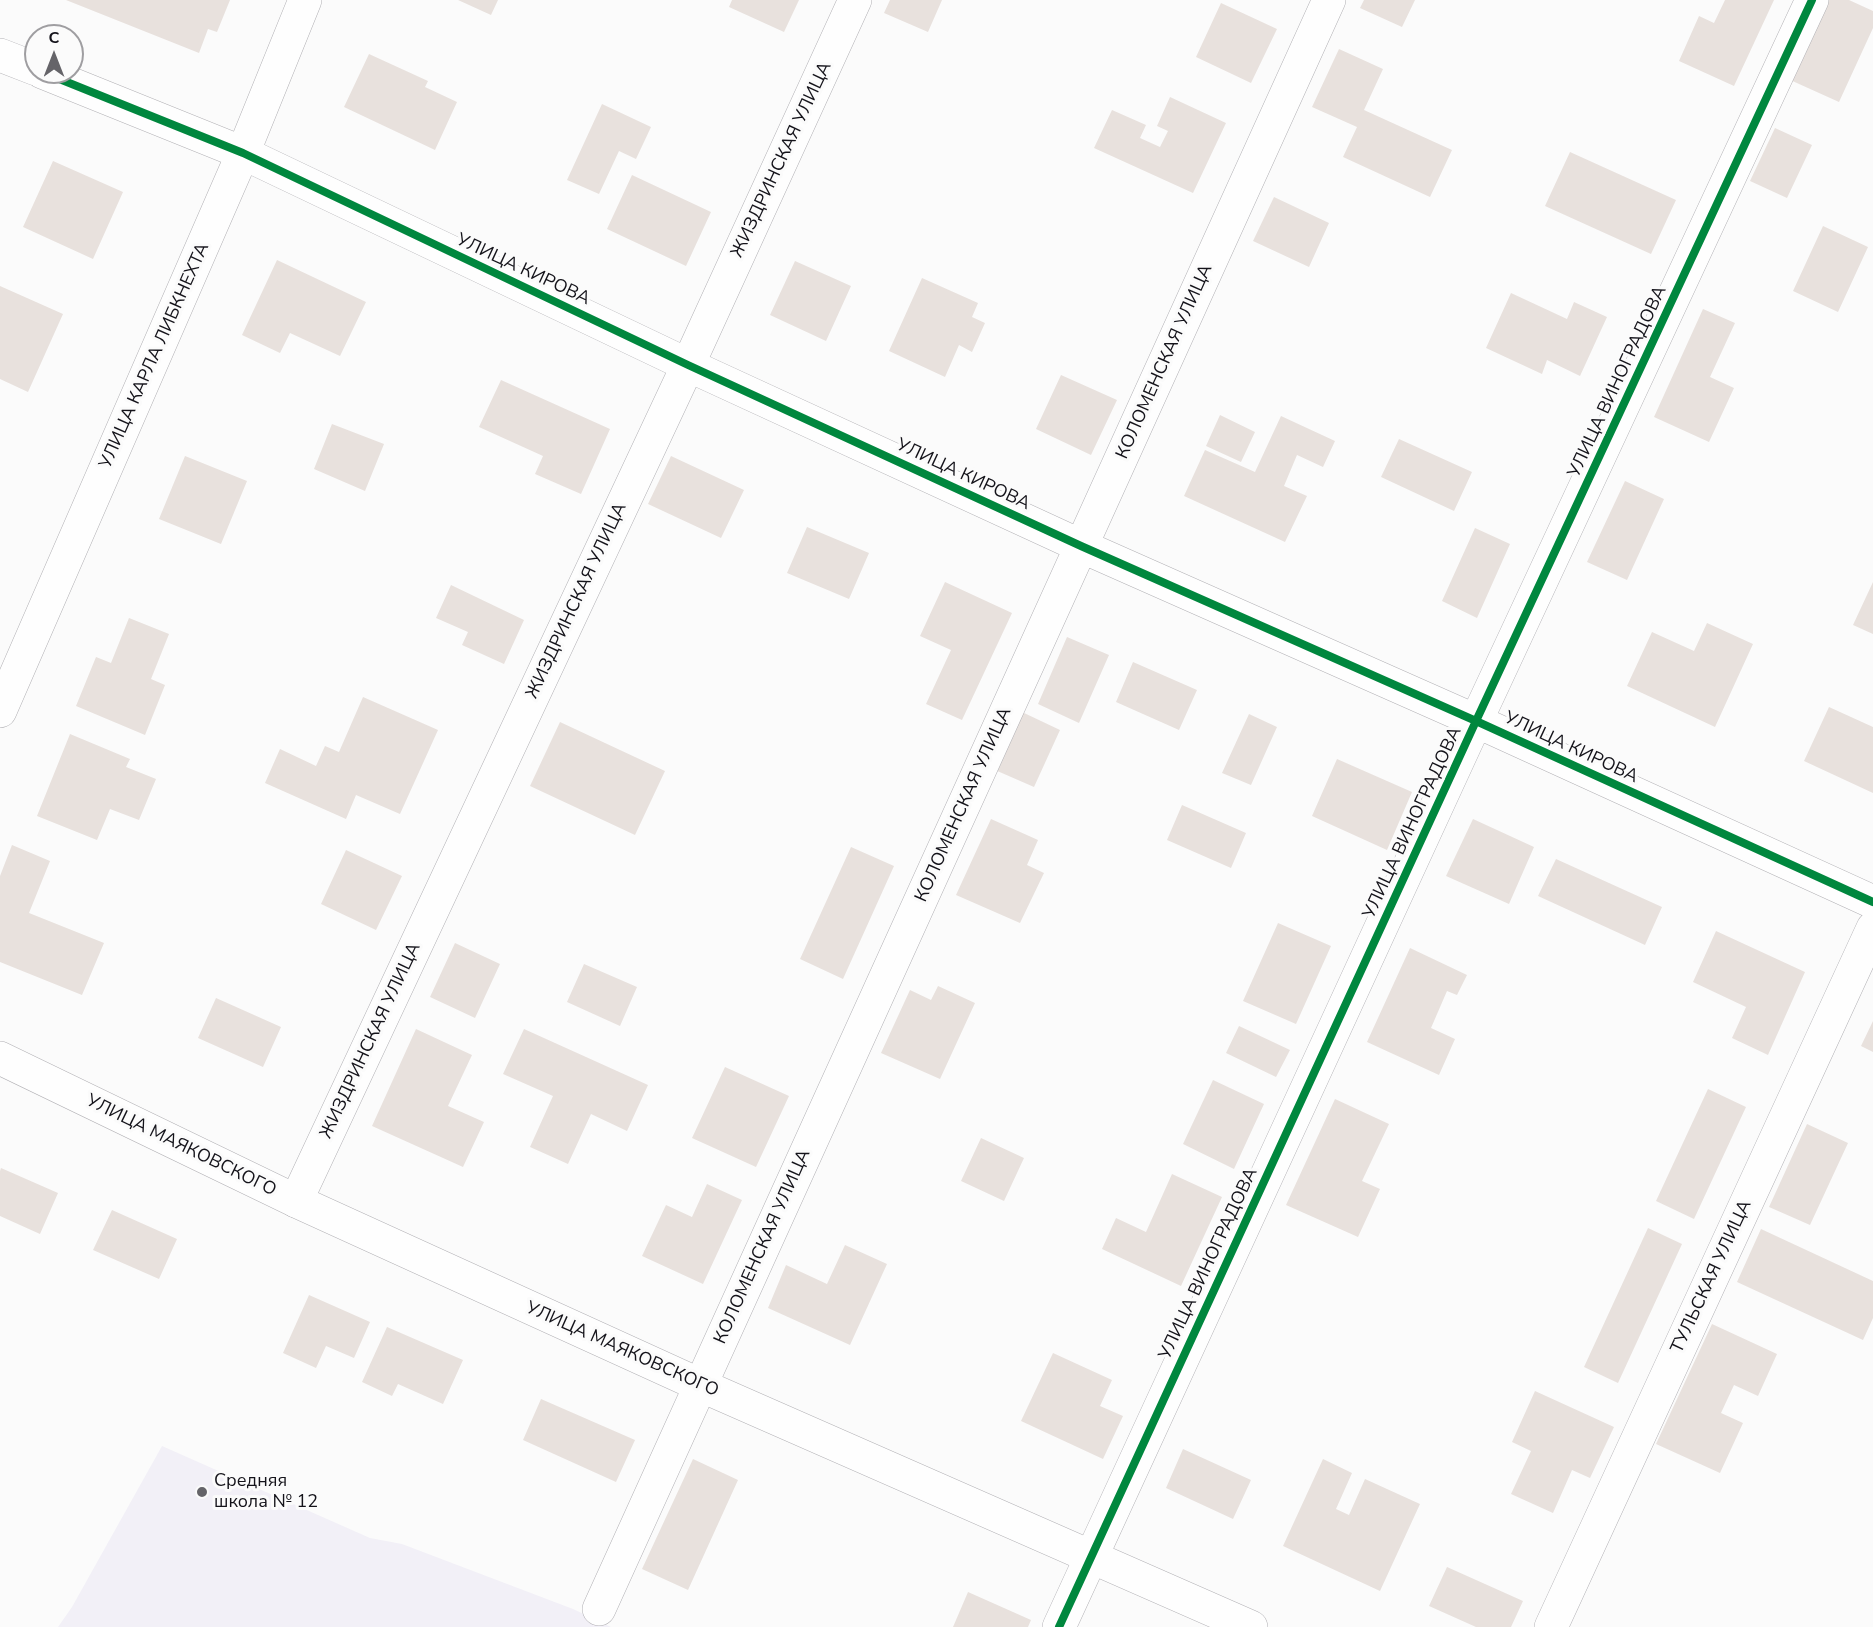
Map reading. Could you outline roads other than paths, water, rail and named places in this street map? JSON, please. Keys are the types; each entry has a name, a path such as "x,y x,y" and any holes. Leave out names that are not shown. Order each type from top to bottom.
{"street":[{"name":"УЛИЦА КАРЛА ЛИБКНЕХТА","path":"0,711 243,153 305,0"},
{"name":"ЖИЗДРИНСКАЯ УЛИЦА","path":"296,1201 688,365 855,0"},
{"name":"КОЛОМЕНСКАЯ УЛИЦА","path":"599,1609 1329,0"},
{"name":"УЛИЦА ВИНОГРАДОВА","path":"1059,1627 1476,721 1812,0"},
{"path":"0,55 24,64"},
{"name":"УЛИЦА КИРОВА","path":"72,84 243,153 688,365 1082,546 1476,721 1873,902"},
{"name":"ТУЛЬСКАЯ УЛИЦА","path":"1551,1627 1873,928"},
{"name":"УЛИЦА МАЯКОВСКОГО","path":"0,1058 296,1201 700,1385 1251,1627"}],"place":[{"name":"Средняя школа № 12","path":"202,1492"}]}
